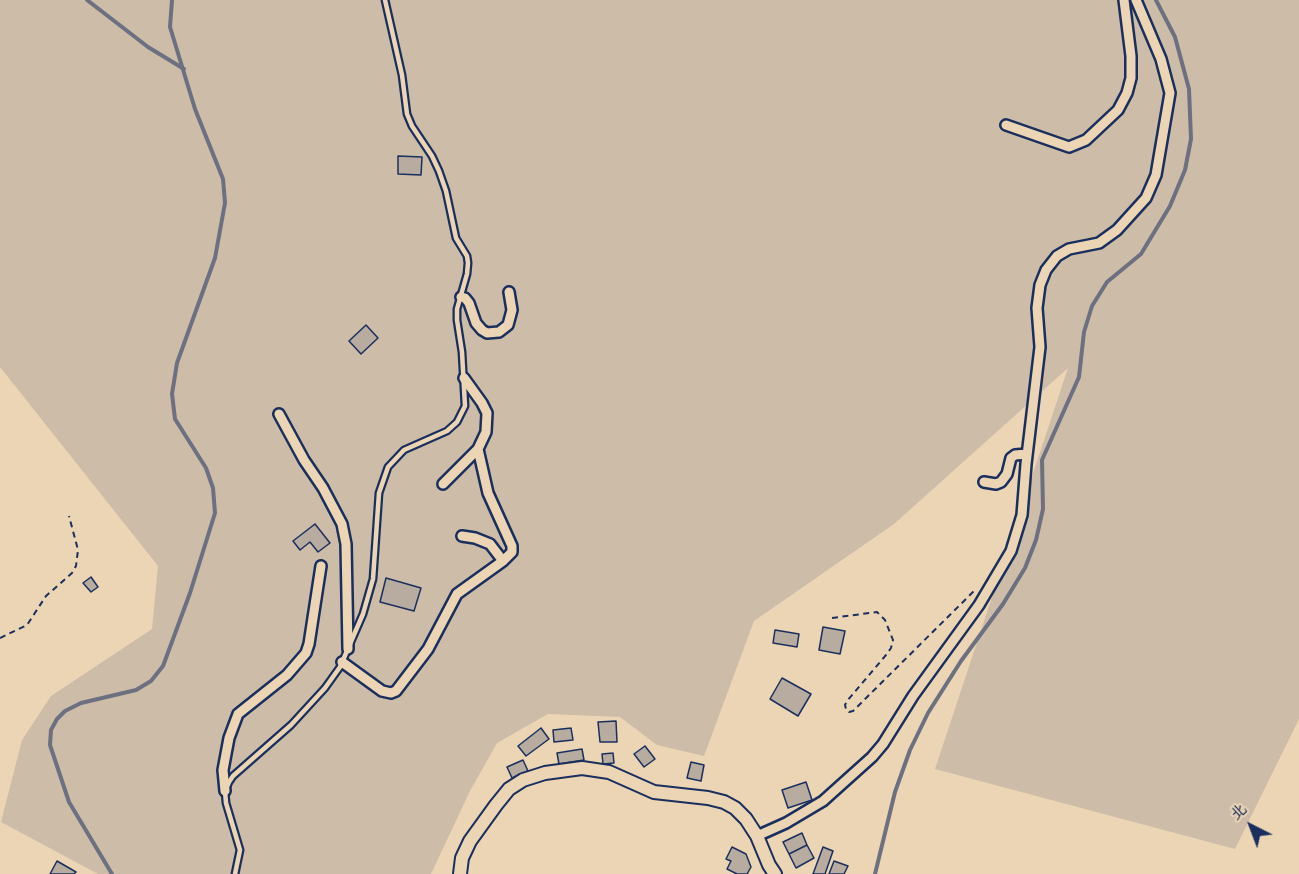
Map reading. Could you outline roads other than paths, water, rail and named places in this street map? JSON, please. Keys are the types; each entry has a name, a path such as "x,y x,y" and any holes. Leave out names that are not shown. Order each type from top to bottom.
{"street":[{"path":"1006,125 1070,147 1086,140 1118,110 1128,93 1131,78 1131,56 1124,0"},
{"path":"757,836 794,819 823,801 872,758 979,605 1011,551 1022,515 1040,347 1037,308 1040,285 1046,270 1057,256 1069,249 1099,243 1118,230 1146,198 1156,175 1170,93 1161,59 1136,0"},
{"path":"460,297 465,298 469,303 476,323 482,330 487,333 499,332 508,325 512,310 508,292"},
{"path":"443,484 478,449 486,432 487,413 464,378"},
{"path":"279,414 342,524 346,544 348,649"},
{"path":"342,662 382,692 396,691 428,648 457,594 512,552 512,546 488,493 478,449"},
{"path":"984,483 1000,482 1007,474 1011,458 1015,455 1027,454"},
{"path":"462,536 490,544 503,561"},
{"path":"225,791 223,770 229,738 238,714 287,675 306,653 321,566"},
{"path":"460,874 462,858 470,841 509,789 523,780 545,773 582,768 609,772 654,792 708,798 724,802 735,808 746,819 757,836 775,874"}],"lane":[{"path":"235,874 240,850 228,813 225,791 233,776 291,725 325,688 342,662 363,614 373,579 379,493 383,476 393,459 404,450 440,435 457,422 465,406 457,320 460,297 467,274 467,256 456,238 446,191 439,171 407,114 402,75 385,0"}],"waterway":[{"path":"87,0 148,47 184,69"},
{"path":"112,874 69,802 50,745 51,730 65,711 81,703 136,690 151,681 163,666 190,593 215,513 213,488 206,468 175,419 172,394 177,363 215,258 225,203 223,179 195,109 170,27 172,0"},
{"path":"875,874 895,792 910,750 928,713 1025,568 1036,540 1043,509 1042,460 1079,377 1084,332 1092,306 1107,282 1141,254 1170,206 1185,170 1191,139 1189,89 1175,37 1156,0"}]}
